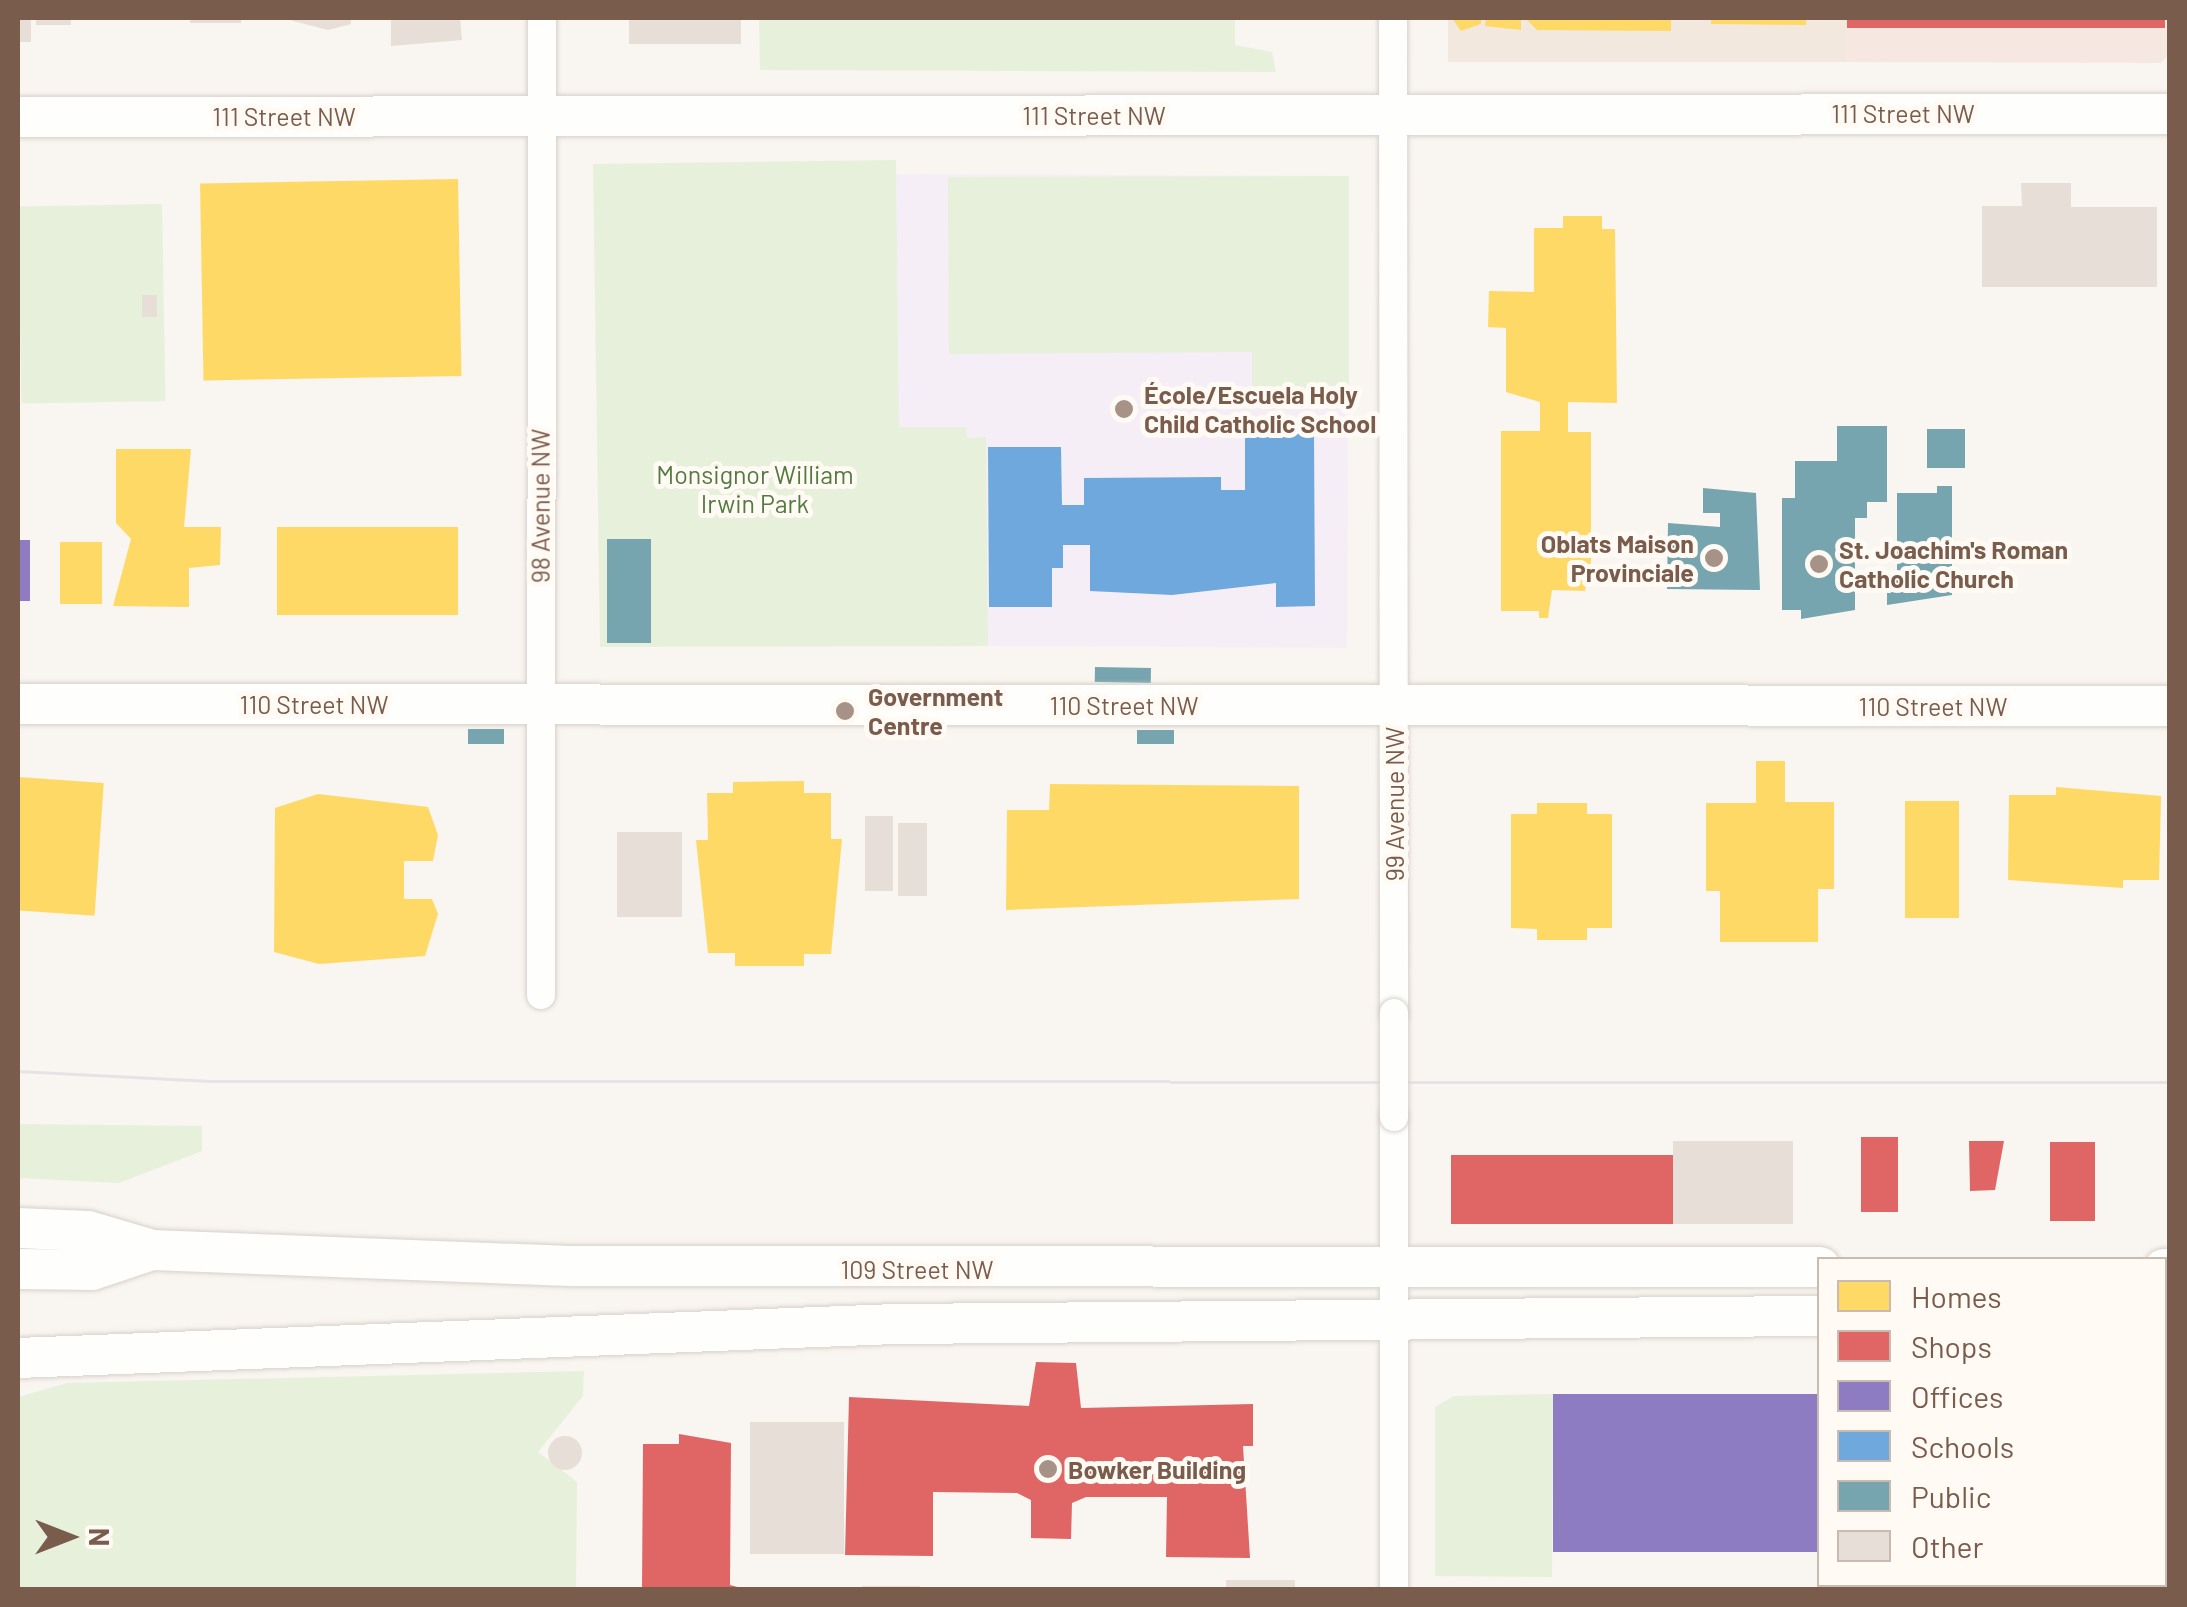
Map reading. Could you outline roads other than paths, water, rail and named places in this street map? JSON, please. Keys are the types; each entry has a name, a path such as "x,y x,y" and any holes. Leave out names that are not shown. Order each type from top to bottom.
{"street":[{"name":"98 Avenue NW","path":"541,995 542,18"},
{"name":"99 Avenue NW","path":"1393,18 1394,1590"},
{"name":"111 Street NW","path":"18,118 541,114 2170,114"},
{"name":"110 Street NW","path":"18,704 2170,706"},
{"name":"109 Street NW","path":"18,1228 88,1231 152,1250 716,1268 1395,1264 1817,1267"},
{"path":"18,1270 92,1270 152,1250"},
{"path":"18,1358 551,1334 1394,1316 1817,1316"}],"tram line":[{"path":"18,1071 210,1081 2170,1082"}],"place":[{"name":"École/Escuela Holy Child Catholic School","path":"1124,409"},
{"name":"Oblats Maison Provinciale","path":"1714,558"},
{"name":"St. Joachim's Roman Catholic Church","path":"1819,564"},
{"name":"Government Centre","path":"845,711"},
{"name":"Bowker Building","path":"1048,1469"}],"park label":[{"name":"Monsignor William Irwin Park","path":"755,490"}]}
